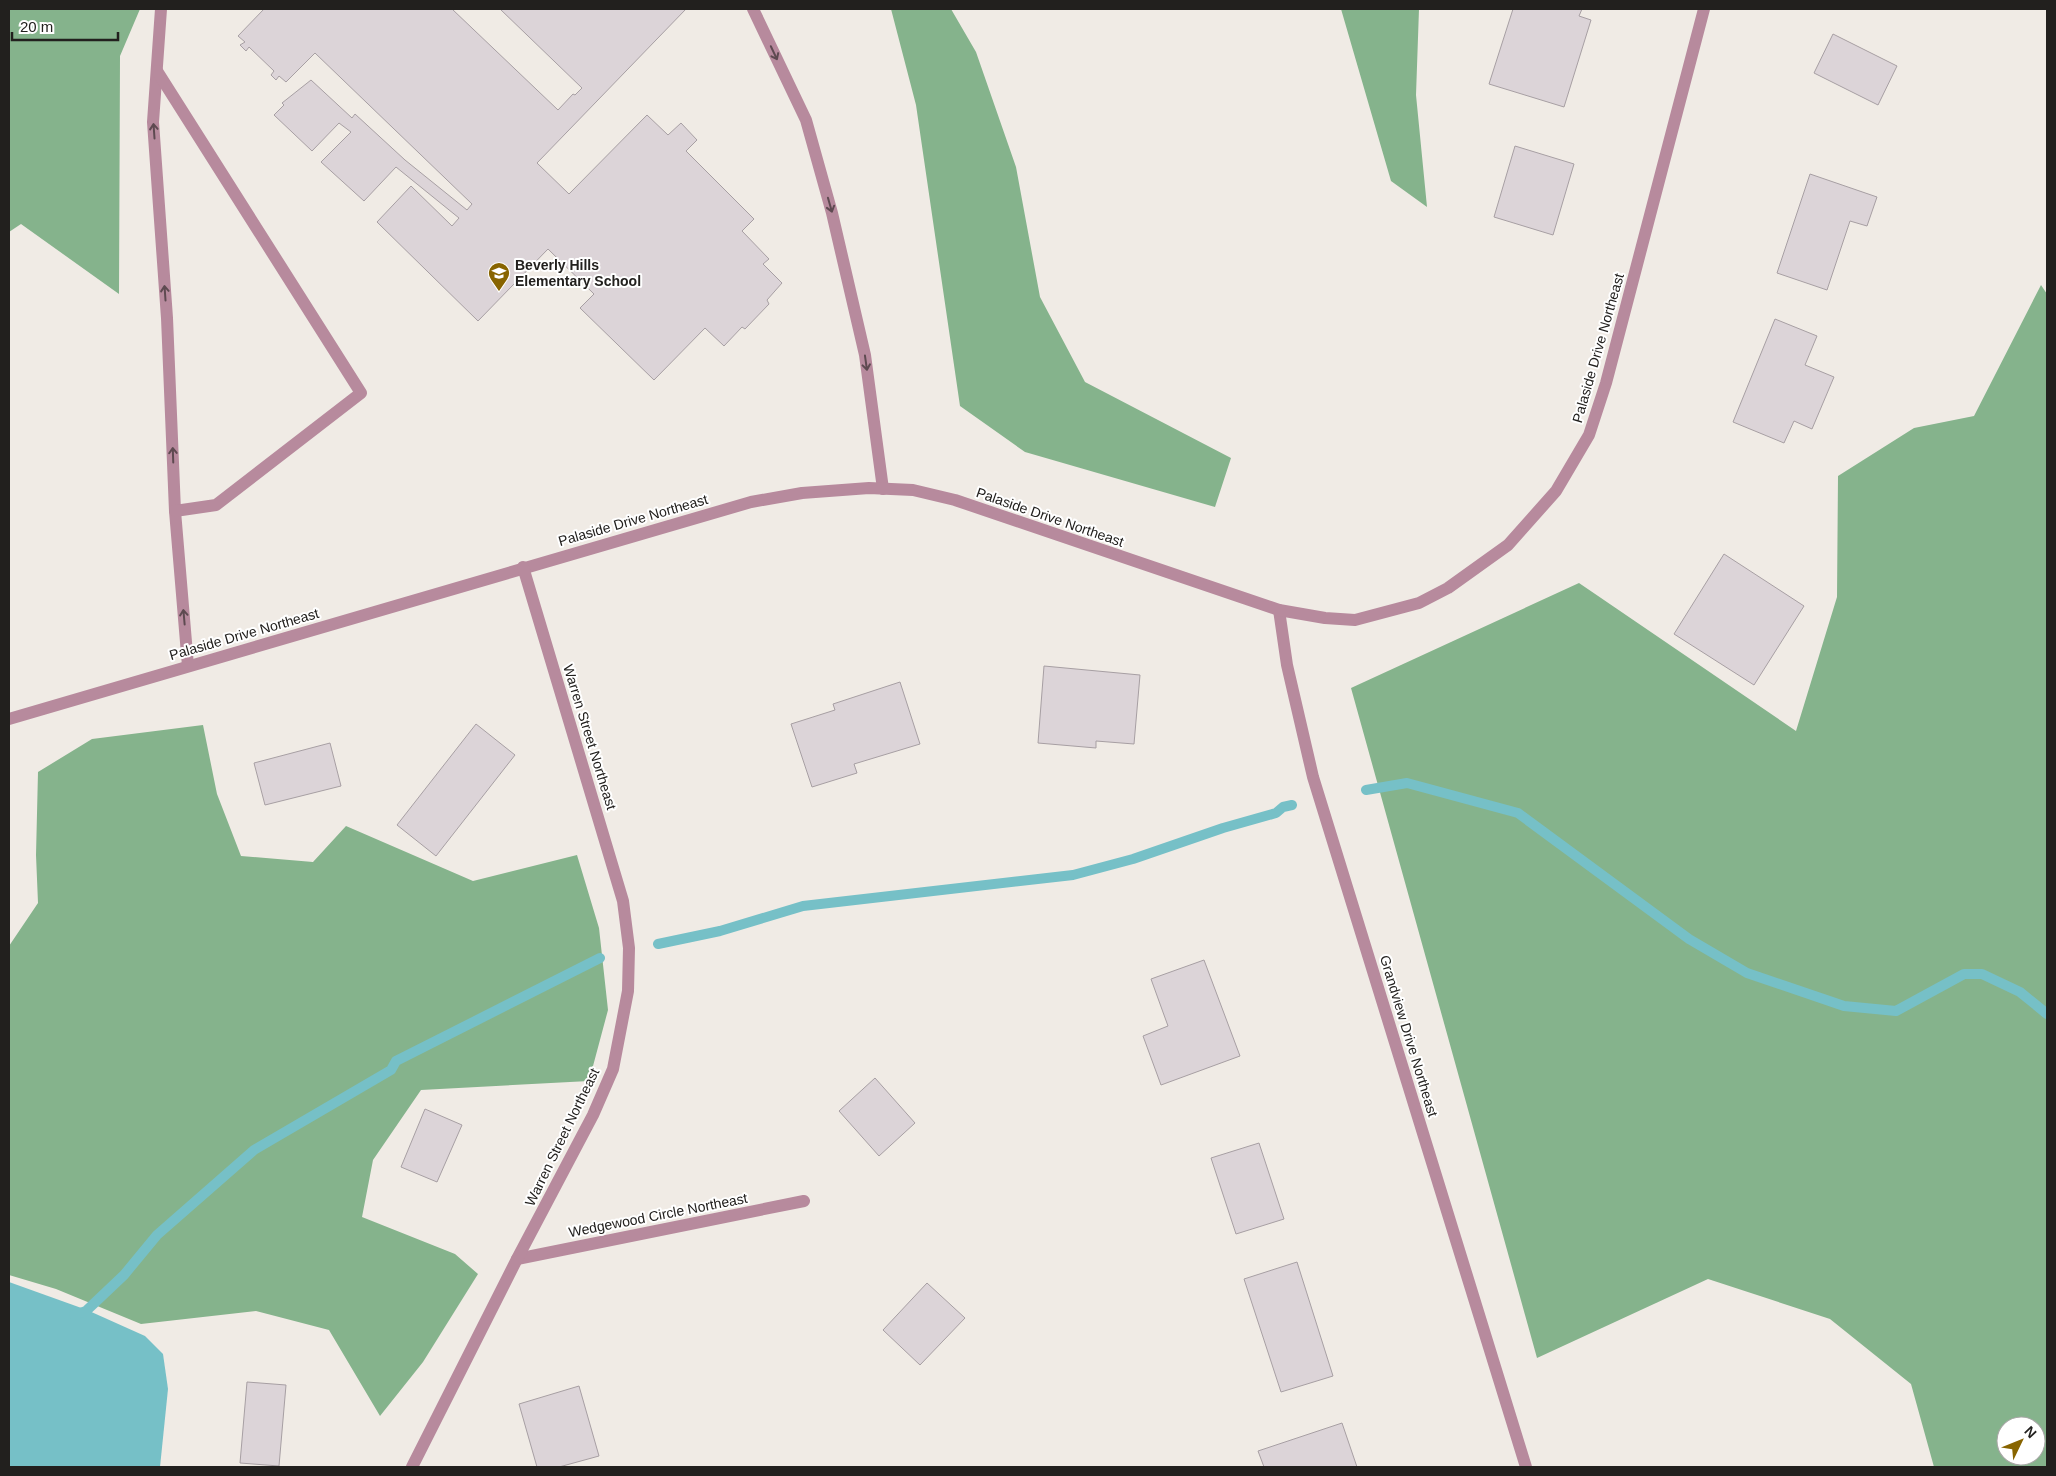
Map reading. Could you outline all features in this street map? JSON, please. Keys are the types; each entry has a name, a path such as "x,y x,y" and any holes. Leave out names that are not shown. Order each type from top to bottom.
{"street":[{"path":"161,9 153,122 167,318 175,511 188,666"},
{"path":"753,9 806,120 832,213 865,355 883,489"},
{"name":"Palaside Drive Northeast","path":"9,719 523,567 751,502 802,493 883,489 913,490 955,500 1279,610 1325,618 1355,620 1419,603 1448,588 1508,545 1556,491 1589,435 1606,383 1704,9"},
{"path":"157,71 361,392 216,505 175,511"},
{"name":"Warren Street Northeast","path":"412,1467 593,1114 613,1069 628,990 629,948 623,901 523,567"},
{"name":"Grandview Drive Northeast","path":"1279,610 1287,665 1313,777 1526,1467"},
{"name":"Wedgewood Circle Northeast","path":"517,1259 804,1201"}],"green space":[{"path":"9,9 140,9 120,56 119,294 21,224 9,232"},
{"path":"891,9 951,9 976,52 1016,167 1040,297 1085,382 1231,458 1215,507 1025,452 960,406 916,105"},
{"path":"1341,9 1419,9 1416,95 1427,207 1391,181"},
{"path":"2041,285 2047,294 2047,1467 1934,1467 1911,1384 1830,1319 1708,1279 1537,1358 1351,688 1579,583 1796,731 1837,597 1838,476 1914,428 1974,416"},
{"path":"203,725 217,794 241,856 313,862 346,826 473,881 577,855 599,928 608,1010 589,1081 421,1090 373,1160 362,1217 455,1254 478,1274 423,1362 380,1416 329,1330 256,1311 141,1324 56,1289 9,1275 9,946 38,903 36,855 38,772 92,739"}],"water":[{"path":"9,1282 87,1310 145,1336 163,1354 168,1389 160,1467 9,1467"}],"building":[{"path":"264,9 452,9 558,110 573,94 575,95 582,88 500,9 686,9 537,163 569,194 647,115 668,135 681,123 697,140 686,151 754,219 742,231 769,259 763,264 782,283 767,300 769,304 745,329 742,327 724,346 705,328 654,380 580,308 594,294 548,249 478,321 377,222 411,186 452,226 459,218 396,167 364,201 321,162 351,132 339,123 312,151 274,115 284,105 282,103 311,80 352,118 355,114 405,160 467,210 472,204 315,53 286,82 279,76 276,80 271,75 274,71 249,47 246,51 240,45 245,42 238,36"},
{"path":"1513,9 1582,9 1579,16 1591,20 1564,107 1489,84"},
{"path":"1833,34 1897,66 1878,105 1814,73"},
{"path":"1515,146 1574,164 1553,235 1494,217"},
{"path":"1810,174 1877,197 1867,226 1850,221 1827,290 1777,273"},
{"path":"1775,319 1817,336 1805,365 1834,377 1812,429 1794,421 1784,443 1733,422"},
{"path":"1724,554 1804,606 1754,685 1674,634"},
{"path":"1044,666 1140,675 1134,744 1096,741 1096,748 1038,743"},
{"path":"900,682 920,744 854,764 857,773 812,787 791,724 835,710 833,704"},
{"path":"476,724 515,755 436,856 397,825"},
{"path":"330,743 341,786 265,805 254,763"},
{"path":"1204,960 1240,1056 1161,1085 1143,1036 1168,1026 1151,979"},
{"path":"875,1078 915,1123 879,1156 839,1111"},
{"path":"425,1109 462,1125 437,1182 401,1167"},
{"path":"1259,1143 1284,1219 1236,1234 1211,1158"},
{"path":"1297,1262 1333,1376 1281,1392 1244,1279"},
{"path":"927,1283 965,1318 920,1365 883,1330"},
{"path":"247,1382 286,1385 279,1466 240,1463"},
{"path":"579,1386 599,1456 559,1467 537,1467 519,1404"},
{"path":"1342,1423 1357,1467 1264,1467 1258,1451"}],"waterway":[{"path":"1366,790 1407,783 1518,813 1689,939 1747,973 1844,1006 1896,1011 1964,974 1982,974 2020,992 2047,1014"},
{"path":"658,944 720,931 803,906 1073,875 1133,859 1223,828 1276,813 1283,807 1292,805"},
{"path":"74,1315 86,1311 124,1275 157,1235 254,1150 391,1070 396,1061 600,958"}],"place":[{"name":"Beverly Hills Elementary School","path":"499,292"}]}
